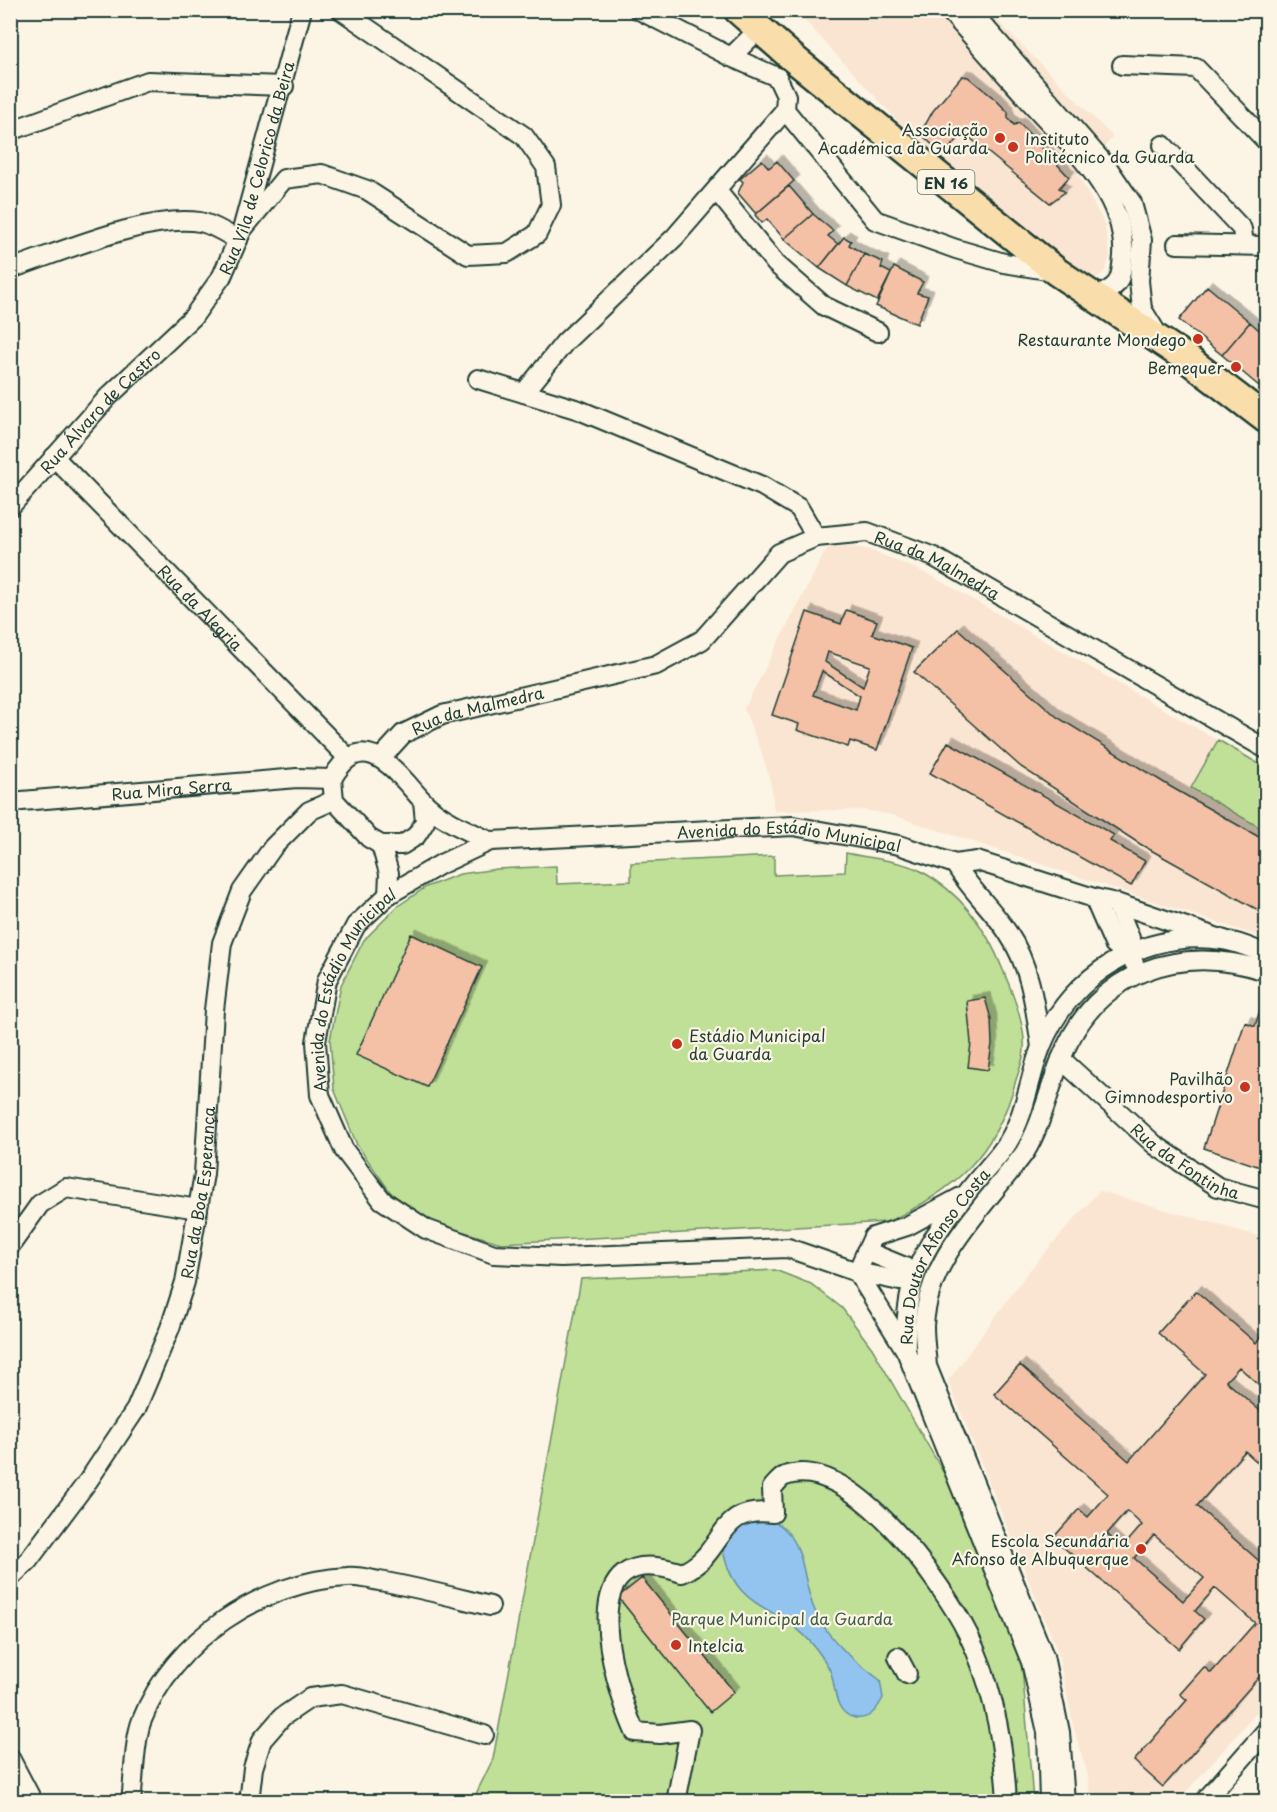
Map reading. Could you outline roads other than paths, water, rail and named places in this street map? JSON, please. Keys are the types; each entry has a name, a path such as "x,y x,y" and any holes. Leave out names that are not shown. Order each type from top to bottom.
{"main road":[{"name":"EN 16","path":"738,10 760,28 786,68 1057,272 1105,293 1133,313 1162,341 1266,419"}],"street":[{"name":"Rua Vila de Celorico da Beira","path":"193,317 222,276 240,235 284,86 303,10"},
{"path":"16,267 166,221 202,222 240,235 284,179 322,174 367,190 468,255 507,253 537,234 551,205 546,167 524,136 340,10"},
{"path":"524,393 565,342 675,237 785,110 786,68 730,57 639,10"},
{"path":"949,10 1132,203 1142,240 1139,281 1133,313"},
{"path":"970,10 1103,174 1123,244 1121,277 1105,293"},
{"path":"730,57 760,28"},
{"path":"1122,65 1196,68 1266,141"},
{"path":"10,131 147,81 284,86"},
{"path":"785,110 875,220 956,249 1004,262 1057,272"},
{"path":"1163,145 1242,229 1244,245"},
{"path":"717,191 776,264 824,306 878,332"},
{"path":"1177,244 1266,246"},
{"name":"Rua Álvaro de Castro","path":"10,507 108,397 193,317"},
{"path":"478,379 579,410 762,486 799,507 816,537"},
{"name":"Rua da Alegria","path":"54,457 348,758"},
{"name":"Rua da Malmedra","path":"382,757 403,734 442,715 657,665 702,640 779,553 816,537 867,532 934,557 1266,750"},
{"path":"423,801 425,822 416,836 402,846 381,845 369,838 334,800 332,779 348,758 364,753 382,757 423,801 462,828 490,841"},
{"name":"Rua Mira Serra","path":"10,802 297,778 332,779"},
{"name":"Rua da Boa Esperança","path":"10,1578 28,1561 88,1481 136,1409 170,1328 182,1291 204,1174 214,1010 222,944 242,891 273,847 309,811 334,800"},
{"name":"Avenida do Estádio Municipal","path":"913,1276 900,1281 857,1272 788,1248 561,1257 494,1254 426,1229 382,1200 344,1150 320,1095 316,1042 327,980 356,925 388,895 441,864 490,841 793,826 899,845 955,864 977,861 1116,903 1224,940"},
{"path":"381,845 389,873 388,895"},
{"path":"955,864 968,885 1009,933 1025,965 1034,997 1041,1047"},
{"path":"1094,898 1114,944 1129,954"},
{"path":"1116,903 1130,938 1129,954 1138,974"},
{"name":"Rua Doutor Afonso Costa","path":"1049,1802 1047,1732 1031,1662 906,1352 905,1316 913,1276 928,1245 1009,1141 1030,1087 1041,1047 1064,1005 1084,981 1129,954 1155,945 1191,939 1224,940 1266,954"},
{"name":"Rua Doutor Afonso Costa","path":"1065,1802 1060,1732 1044,1656 927,1366 924,1326 932,1282 961,1233 1025,1151 1061,1059 1076,1028 1097,1002 1118,984 1162,964 1203,959 1244,964 1266,971"},
{"name":"Rua da Fontinha","path":"1061,1059 1155,1145 1218,1187 1266,1200"},
{"path":"10,1246 40,1204 66,1188 198,1209"},
{"path":"906,1352 857,1272 873,1237 907,1226 965,1195"},
{"path":"866,1251 905,1267 913,1276 932,1282"},
{"path":"676,1802 690,1730 660,1734 635,1732 621,1701 607,1620 609,1596 619,1575 638,1566 659,1565 682,1573 696,1567 714,1547 732,1520 755,1511 773,1513 772,1488 784,1476 802,1474 834,1480 871,1508 911,1547 936,1580 968,1634 984,1676 1005,1760 1007,1802"},
{"path":"131,1802 141,1722 161,1685 189,1649 219,1622 263,1598 305,1583 349,1576 407,1585 490,1606"},
{"path":"898,1657 907,1674"},
{"path":"249,1802 253,1768 262,1740 282,1717 310,1698 342,1694 484,1735"},
{"path":"1204,1802 1266,1731"},
{"path":"10,1758 32,1799 10,1801"}],"water":[{"path":"758,1518 778,1524 789,1534 800,1554 811,1602 828,1633 861,1666 880,1680 883,1698 867,1717 852,1717 842,1710 830,1670 814,1646 786,1621 747,1596 736,1584 728,1568 722,1545 735,1525"}],"place":[{"name":"Associação Académica da Guarda","path":"1000,138"},
{"name":"Instituto Politécnico da Guarda","path":"1013,147"},
{"name":"Restaurante Mondego","path":"1198,339"},
{"name":"Bemequer","path":"1236,367"},
{"name":"Estádio Municipal da Guarda","path":"677,1044"},
{"name":"Pavilhão Gimnodesportivo","path":"1245,1087"},
{"name":"Escola Secundária Afonso de Albuquerque","path":"1141,1549"},
{"name":"Intelcia","path":"676,1645"}],"park label":[{"name":"Parque Municipal da Guarda","path":"782,1618"}]}
